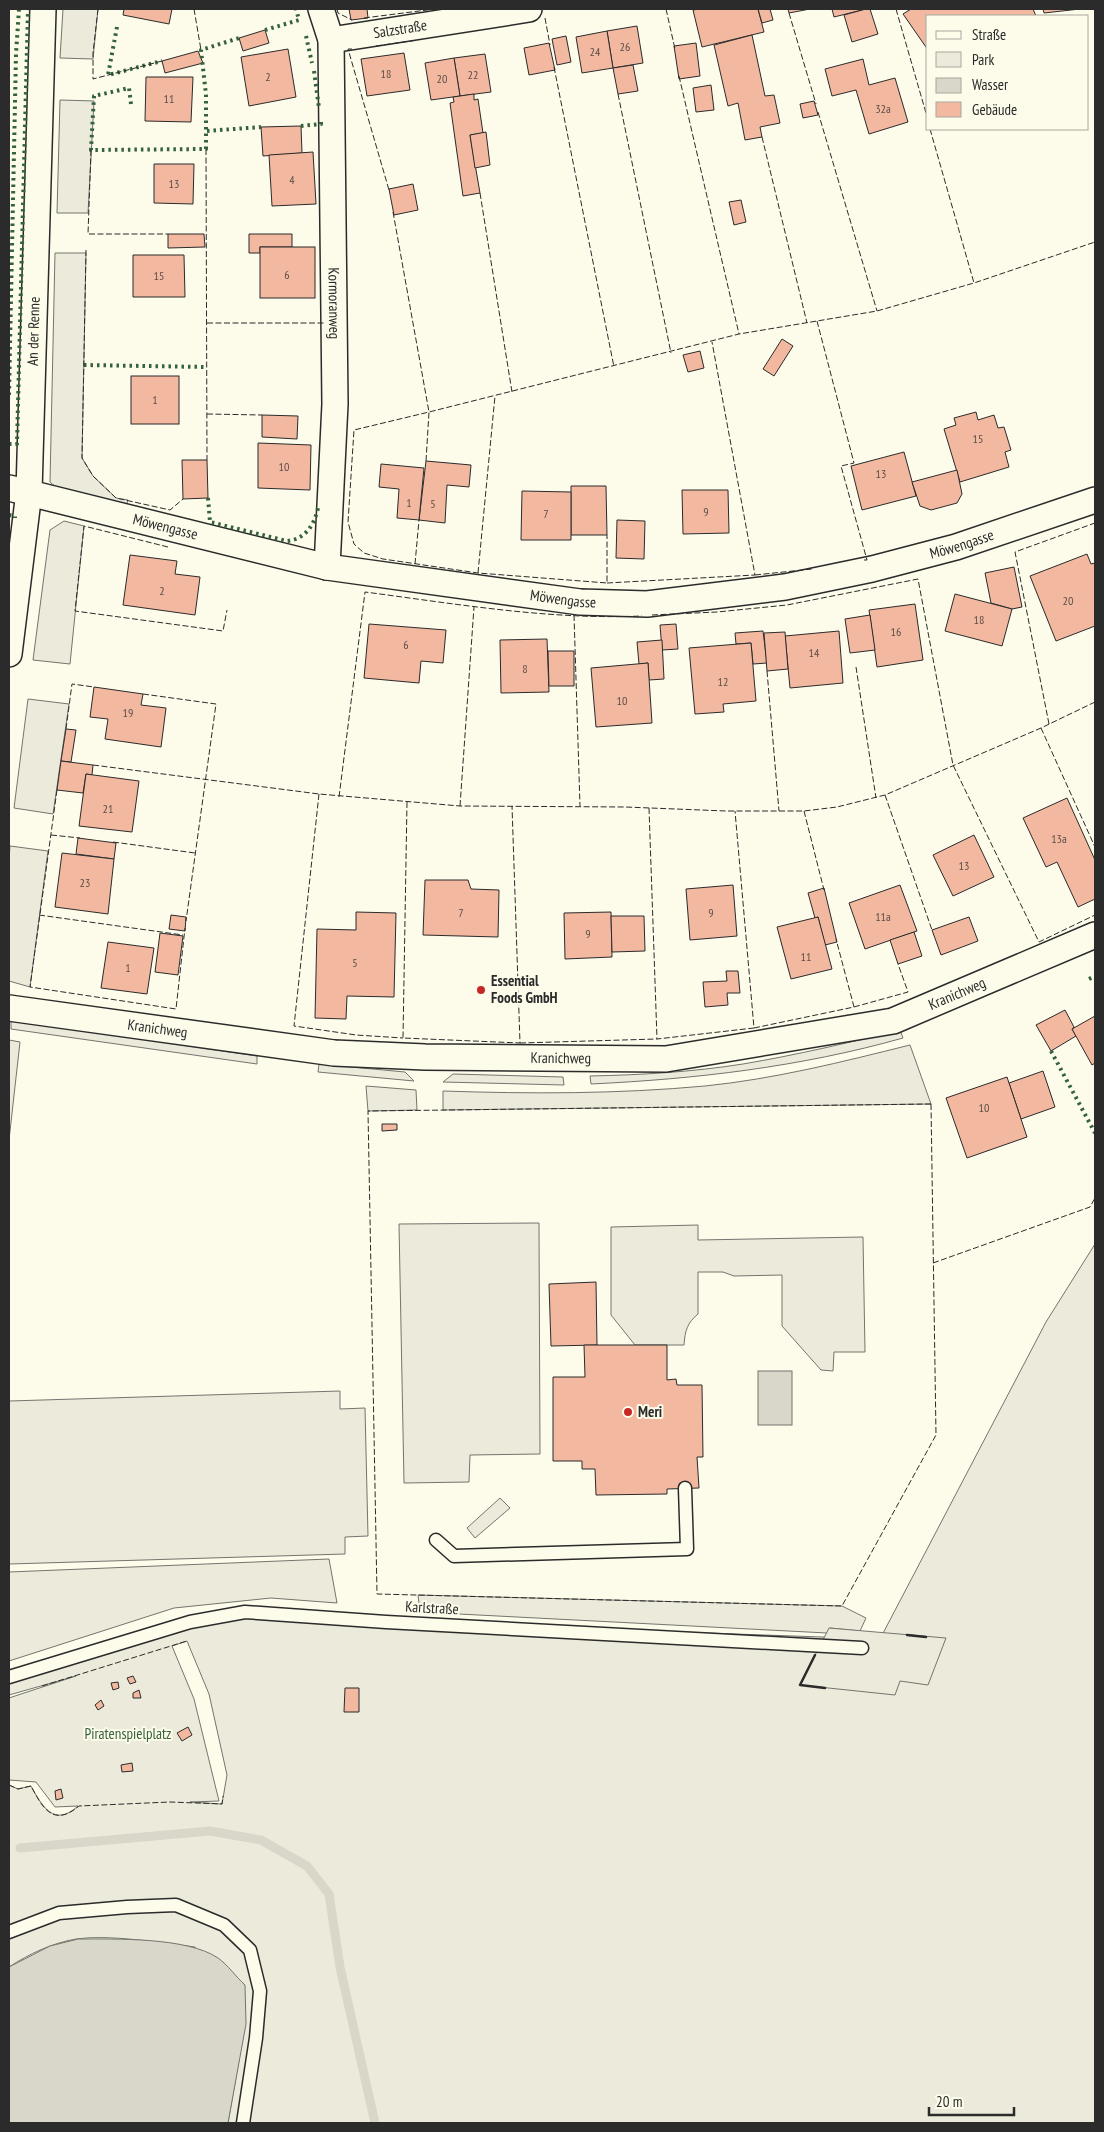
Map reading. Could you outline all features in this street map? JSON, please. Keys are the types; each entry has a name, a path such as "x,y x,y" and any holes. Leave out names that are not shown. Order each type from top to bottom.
{"street":[{"name":"An der Renne","path":"9,654 43,9"},
{"path":"321,9 330,40"},
{"name":"Salzstraße","path":"330,40 529,9"},
{"name":"Kormoranweg","path":"327,567 334,404 330,40"},
{"name":"Möwengasse","path":"19,490 327,567 580,602 647,604 785,586 872,569 956,547 1095,500"},
{"name":"Kranichweg","path":"9,1008 334,1053 425,1057 666,1059 893,1021 1095,935"}],"lane":[{"path":"436,1540 454,1556 687,1550 685,1488"},
{"name":"Karlstraße","path":"9,1677 190,1622 245,1612 386,1622 862,1648"},
{"path":"9,1932 59,1913 136,1906 176,1905 224,1925 250,1950 260,1991 255,2047 243,2123"}],"green space":[{"path":"63,9 98,9 93,59 60,58"},
{"path":"60,100 94,101 88,213 57,213"},
{"path":"55,253 86,253 82,458 93,476 116,498 128,500 124,513 66,496 50,482"},
{"path":"64,521 84,526 70,664 33,660 50,530"},
{"path":"28,699 69,704 53,814 14,808"},
{"path":"10,846 48,851 30,987 9,981"},
{"path":"11,1020 257,1056 257,1064 11,1029"},
{"path":"900,1030 903,1038 826,1057 787,1064 670,1079 591,1084 590,1076 666,1073 743,1064 783,1057"},
{"path":"9,1040 20,1042 9,1140"},
{"path":"910,1045 931,1104 443,1110 443,1091 574,1093 640,1091 705,1086 833,1064"},
{"path":"319,1064 405,1072 414,1081 318,1072"},
{"path":"453,1074 563,1077 564,1085 443,1082"},
{"path":"366,1086 416,1090 417,1110 368,1111"},
{"path":"698,1225 698,1240 863,1237 865,1352 834,1352 833,1371 821,1370 782,1326 782,1275 734,1276 723,1272 698,1272 698,1314 687,1328 684,1345 635,1345 611,1315 611,1227"},
{"name":"Piratenspielplatz","path":"1095,1244 1095,2123 228,2123 239,2060 195,1947 119,1938 76,1939 58,1943 41,1950 9,1967 9,1785 18,1789 31,1786 44,1807 55,1815 70,1812 78,1806 55,1807 36,1782 9,1780 9,1698 76,1676 9,1695 9,1677 245,1612 386,1622 880,1639 1046,1322","holes":["187,1641 209,1694 227,1775 222,1804 190,1802 219,1801 194,1699 172,1646"]},
{"path":"329,1559 337,1603 271,1598 174,1608 9,1661 9,1572"},
{"path":"418,1595 842,1606 866,1618 860,1631 830,1628 827,1633 420,1612"}],"shaded area":[{"path":"539,1223 540,1454 470,1455 469,1482 404,1483 399,1224"},
{"path":"340,1391 340,1409 365,1408 368,1536 345,1537 345,1554 9,1564 9,1401"},
{"path":"500,1498 510,1508 475,1538 467,1528"},
{"path":"829,1628 946,1638 928,1685 900,1681 895,1695 800,1685"}],"water":[{"path":"758,1371 792,1371 792,1425 758,1425"},
{"path":"78,1939 150,1941 188,1946 205,1951 218,1958 245,1985 246,2024 228,2123 9,2123 9,1967 50,1946"}],"building":[{"path":"124,9 172,9 169,24 123,15"},
{"path":"349,9 367,9 368,18 351,20"},
{"path":"758,9 764,32 702,47 693,10"},
{"path":"758,9 770,9 773,20 762,23"},
{"path":"788,9 810,9 789,13"},
{"path":"832,9 866,9 834,17"},
{"path":"870,9 878,34 852,42 844,15"},
{"path":"911,9 1033,9 1036,15 926,15 926,47 903,14"},
{"path":"1043,9 1080,9 1044,13"},
{"path":"637,26 643,63 613,68 607,31"},
{"path":"265,30 269,43 243,51 239,38"},
{"path":"607,31 613,68 582,73 576,37"},
{"path":"752,35 765,96 774,95 780,123 760,127 762,137 745,140 738,103 728,106 714,45"},
{"path":"566,36 571,62 557,65 552,39"},
{"path":"549,43 555,70 529,75 524,48"},
{"path":"696,43 700,76 679,79 674,46"},
{"path":"288,49 296,97 249,106 241,57"},
{"path":"198,51 203,63 165,73 162,61"},
{"path":"404,53 410,90 367,96 361,59"},
{"path":"485,54 491,92 460,96 454,58"},
{"path":"454,58 460,96 431,100 425,63"},
{"path":"863,59 869,85 895,78 908,122 869,134 856,90 832,96 825,69"},
{"path":"633,65 638,91 618,94 613,68"},
{"path":"146,77 193,77 191,122 145,121"},
{"path":"711,85 714,110 696,112 693,88"},
{"path":"474,94 474,100 478,99 483,133 470,135 480,193 463,196 450,103 454,102 453,97"},
{"path":"814,101 818,115 803,118 800,104"},
{"path":"301,126 302,153 263,156 261,127"},
{"path":"486,132 490,165 475,168 470,135"},
{"path":"313,152 316,204 272,206 269,155"},
{"path":"154,164 194,164 193,204 154,203"},
{"path":"413,184 418,210 394,215 389,189"},
{"path":"741,200 746,222 734,225 729,202"},
{"path":"168,234 204,234 205,247 168,248"},
{"path":"249,234 292,234 292,247 260,247 260,253 249,253"},
{"path":"260,247 315,247 315,298 260,298"},
{"path":"133,255 184,255 185,297 133,297"},
{"path":"782,339 793,346 774,376 763,369"},
{"path":"700,351 704,368 688,372 683,355"},
{"path":"131,376 179,376 179,424 131,424"},
{"path":"976,412 978,420 994,415 998,428 1004,427 1011,450 1005,452 1009,467 960,482 944,429 956,425 954,418"},
{"path":"262,415 298,416 297,439 262,437"},
{"path":"258,443 311,445 310,490 258,488"},
{"path":"904,452 916,496 862,510 851,466"},
{"path":"182,460 207,460 208,498 183,499"},
{"path":"426,461 471,465 469,487 447,485 445,523 419,520"},
{"path":"381,464 424,468 419,520 397,518 399,489 379,487"},
{"path":"957,470 962,494 957,503 931,510 920,506 912,482"},
{"path":"571,486 606,486 607,535 571,535"},
{"path":"682,490 728,490 729,533 683,534"},
{"path":"522,491 571,492 571,540 521,540"},
{"path":"617,520 645,521 644,559 616,558"},
{"path":"1087,554 1091,564 1095,563 1095,626 1056,641 1030,576"},
{"path":"130,555 177,561 175,574 200,577 195,615 123,605"},
{"path":"1014,567 1022,607 1012,609 991,603 985,573"},
{"path":"955,594 1012,609 1002,646 945,631"},
{"path":"915,604 923,660 877,667 869,610"},
{"path":"870,615 875,650 850,653 845,619"},
{"path":"369,624 446,630 443,663 421,661 419,683 364,678"},
{"path":"676,624 678,649 662,650 660,625"},
{"path":"763,631 767,663 753,664 751,643 736,644 735,633"},
{"path":"839,631 843,683 790,688 785,636"},
{"path":"785,632 788,669 767,671 764,633"},
{"path":"547,639 549,692 501,693 500,640"},
{"path":"662,640 664,679 649,680 648,663 639,664 637,642"},
{"path":"751,643 756,701 723,704 724,712 695,714 689,648"},
{"path":"548,651 574,651 574,686 549,686"},
{"path":"648,663 652,723 596,727 591,668"},
{"path":"94,687 143,694 141,705 166,708 161,747 105,739 108,719 90,717"},
{"path":"66,729 76,730 71,762 61,761"},
{"path":"61,761 93,765 92,775 86,774 83,793 57,790"},
{"path":"86,774 139,781 132,832 79,826"},
{"path":"1067,798 1095,860 1095,899 1078,907 1057,862 1046,867 1023,818"},
{"path":"974,835 994,877 953,896 933,855"},
{"path":"78,838 116,843 114,859 76,854"},
{"path":"62,853 114,859 108,914 55,907"},
{"path":"425,880 468,880 471,889 499,890 498,937 423,935"},
{"path":"733,885 737,936 690,940 686,889"},
{"path":"900,885 917,931 865,949 849,903"},
{"path":"824,888 837,942 825,945 818,917 815,918 808,893"},
{"path":"356,912 396,913 394,997 347,996 346,1019 315,1018 317,929 356,930"},
{"path":"611,912 612,957 565,959 564,913"},
{"path":"171,915 186,917 185,931 169,929"},
{"path":"611,916 644,916 645,951 612,952"},
{"path":"818,917 832,969 791,979 777,927"},
{"path":"969,917 978,941 941,955 932,930"},
{"path":"914,932 922,956 898,964 890,940"},
{"path":"160,933 183,936 178,975 155,972"},
{"path":"108,942 154,948 147,994 101,988"},
{"path":"726,971 738,971 740,993 727,993 728,1005 705,1007 703,982 727,981"},
{"path":"1065,1010 1074,1027 1072,1029 1076,1036 1051,1051 1036,1025"},
{"path":"1095,1016 1095,1063 1092,1065 1072,1029"},
{"path":"1043,1071 1055,1107 1021,1119 1009,1083"},
{"path":"1007,1077 1027,1137 967,1158 946,1098"},
{"path":"382,1124 397,1124 397,1130 382,1131"},
{"path":"596,1282 597,1345 551,1346 549,1284"},
{"name":"Meri","path":"584,1345 667,1345 667,1380 676,1379 677,1385 702,1385 703,1457 697,1457 699,1488 667,1489 667,1494 596,1495 595,1469 582,1469 582,1461 553,1461 553,1377 585,1377"},
{"path":"133,1676 136,1682 130,1684 127,1678"},
{"path":"118,1682 119,1688 113,1690 111,1683"},
{"path":"345,1688 359,1688 359,1712 344,1712"},
{"path":"139,1690 141,1698 133,1698 133,1693"},
{"path":"101,1700 104,1706 98,1710 95,1705"},
{"path":"188,1727 192,1735 182,1741 177,1733"},
{"path":"132,1763 133,1771 122,1772 121,1765"},
{"path":"61,1789 63,1798 56,1800 55,1791"}],"waterway":[{"path":"20,1848 210,1831 261,1840 307,1866 329,1894 340,1967 375,2123"}],"hedge":[{"path":"9,395 16,54 19,9"},
{"path":"9,444 17,444 28,9"},
{"path":"265,30 299,20 296,9"},
{"path":"117,27 108,75 162,61"},
{"path":"306,36 312,63"},
{"path":"131,104 129,88 94,96 91,150 206,149 206,95 201,50 239,38"},
{"path":"314,71 319,108"},
{"path":"301,126 321,124 321,122"},
{"path":"207,131 261,127"},
{"path":"84,365 207,367"},
{"path":"208,498 210,522 287,541 294,540 308,530 318,508"},
{"path":"9,515 15,516 15,518"},
{"path":"1089,979 1095,976"},
{"path":"1051,1051 1095,1133"}],"fence":[{"path":"98,9 93,53 93,79 162,61"},
{"path":"194,9 201,50"},
{"path":"337,9 338,13 352,20"},
{"path":"364,18 435,9"},
{"path":"666,9 675,49"},
{"path":"896,9 926,113"},
{"path":"789,13 816,104"},
{"path":"545,18 550,45"},
{"path":"376,46 418,40"},
{"path":"352,49 348,49 389,190"},
{"path":"554,67 614,367"},
{"path":"679,76 739,334"},
{"path":"618,94 671,353"},
{"path":"818,112 877,311"},
{"path":"930,130 974,283 1095,242"},
{"path":"762,137 807,323"},
{"path":"206,149 207,460"},
{"path":"91,150 88,234 168,234"},
{"path":"480,193 512,392"},
{"path":"393,212 429,412 739,334 877,311 974,283"},
{"path":"86,250 82,458 93,476 116,498 170,510 183,499"},
{"path":"817,321 854,463 841,466 867,560 864,560"},
{"path":"207,323 324,323"},
{"path":"607,583 755,575 712,342"},
{"path":"478,573 495,396"},
{"path":"426,461 429,412 354,430 348,522 354,544 364,553 383,559 478,573 607,583 607,535"},
{"path":"207,414 262,415"},
{"path":"415,564 419,520"},
{"path":"1049,724 1015,552 1095,523"},
{"path":"168,547 84,526 75,611 223,631 227,610"},
{"path":"755,575 812,569"},
{"path":"652,615 717,612 787,605 918,579 953,765 1039,942 1095,915"},
{"path":"339,797 365,592 503,610 572,616 642,616"},
{"path":"460,806 474,607"},
{"path":"574,615 580,806"},
{"path":"856,667 876,798"},
{"path":"767,671 779,811"},
{"path":"66,729 72,684 94,687"},
{"path":"143,694 216,704 186,921"},
{"path":"93,765 319,794 460,806 804,811 837,807 885,795 1041,728 1095,702"},
{"path":"1041,728 1095,847"},
{"path":"57,790 30,987 176,1009 185,928"},
{"path":"319,794 294,1026 356,1035 403,1038"},
{"path":"885,795 932,930"},
{"path":"407,802 403,1038 520,1043 512,806"},
{"path":"649,808 657,1039 754,1028 735,811"},
{"path":"804,811 824,890"},
{"path":"51,835 80,838"},
{"path":"113,842 195,853"},
{"path":"39,915 183,935"},
{"path":"754,1028 854,1007 836,939"},
{"path":"854,1007 908,992 898,964"},
{"path":"520,1043 657,1039"},
{"path":"931,1104 936,1435 842,1606 377,1594 368,1111 931,1104"},
{"path":"933,1263 1090,1207 1095,1198"},
{"path":"42,1686 187,1641"},
{"path":"9,1785 18,1789 31,1786 39,1801 49,1812 55,1815 62,1815 79,1806 170,1802 222,1804 223,1796"}],"wall":[{"path":"907,1635 926,1637"},
{"path":"815,1655 800,1685 825,1688"}],"place":[{"name":"Essential Foods GmbH","path":"481,990"},
{"name":"Meri","path":"628,1412"}]}
